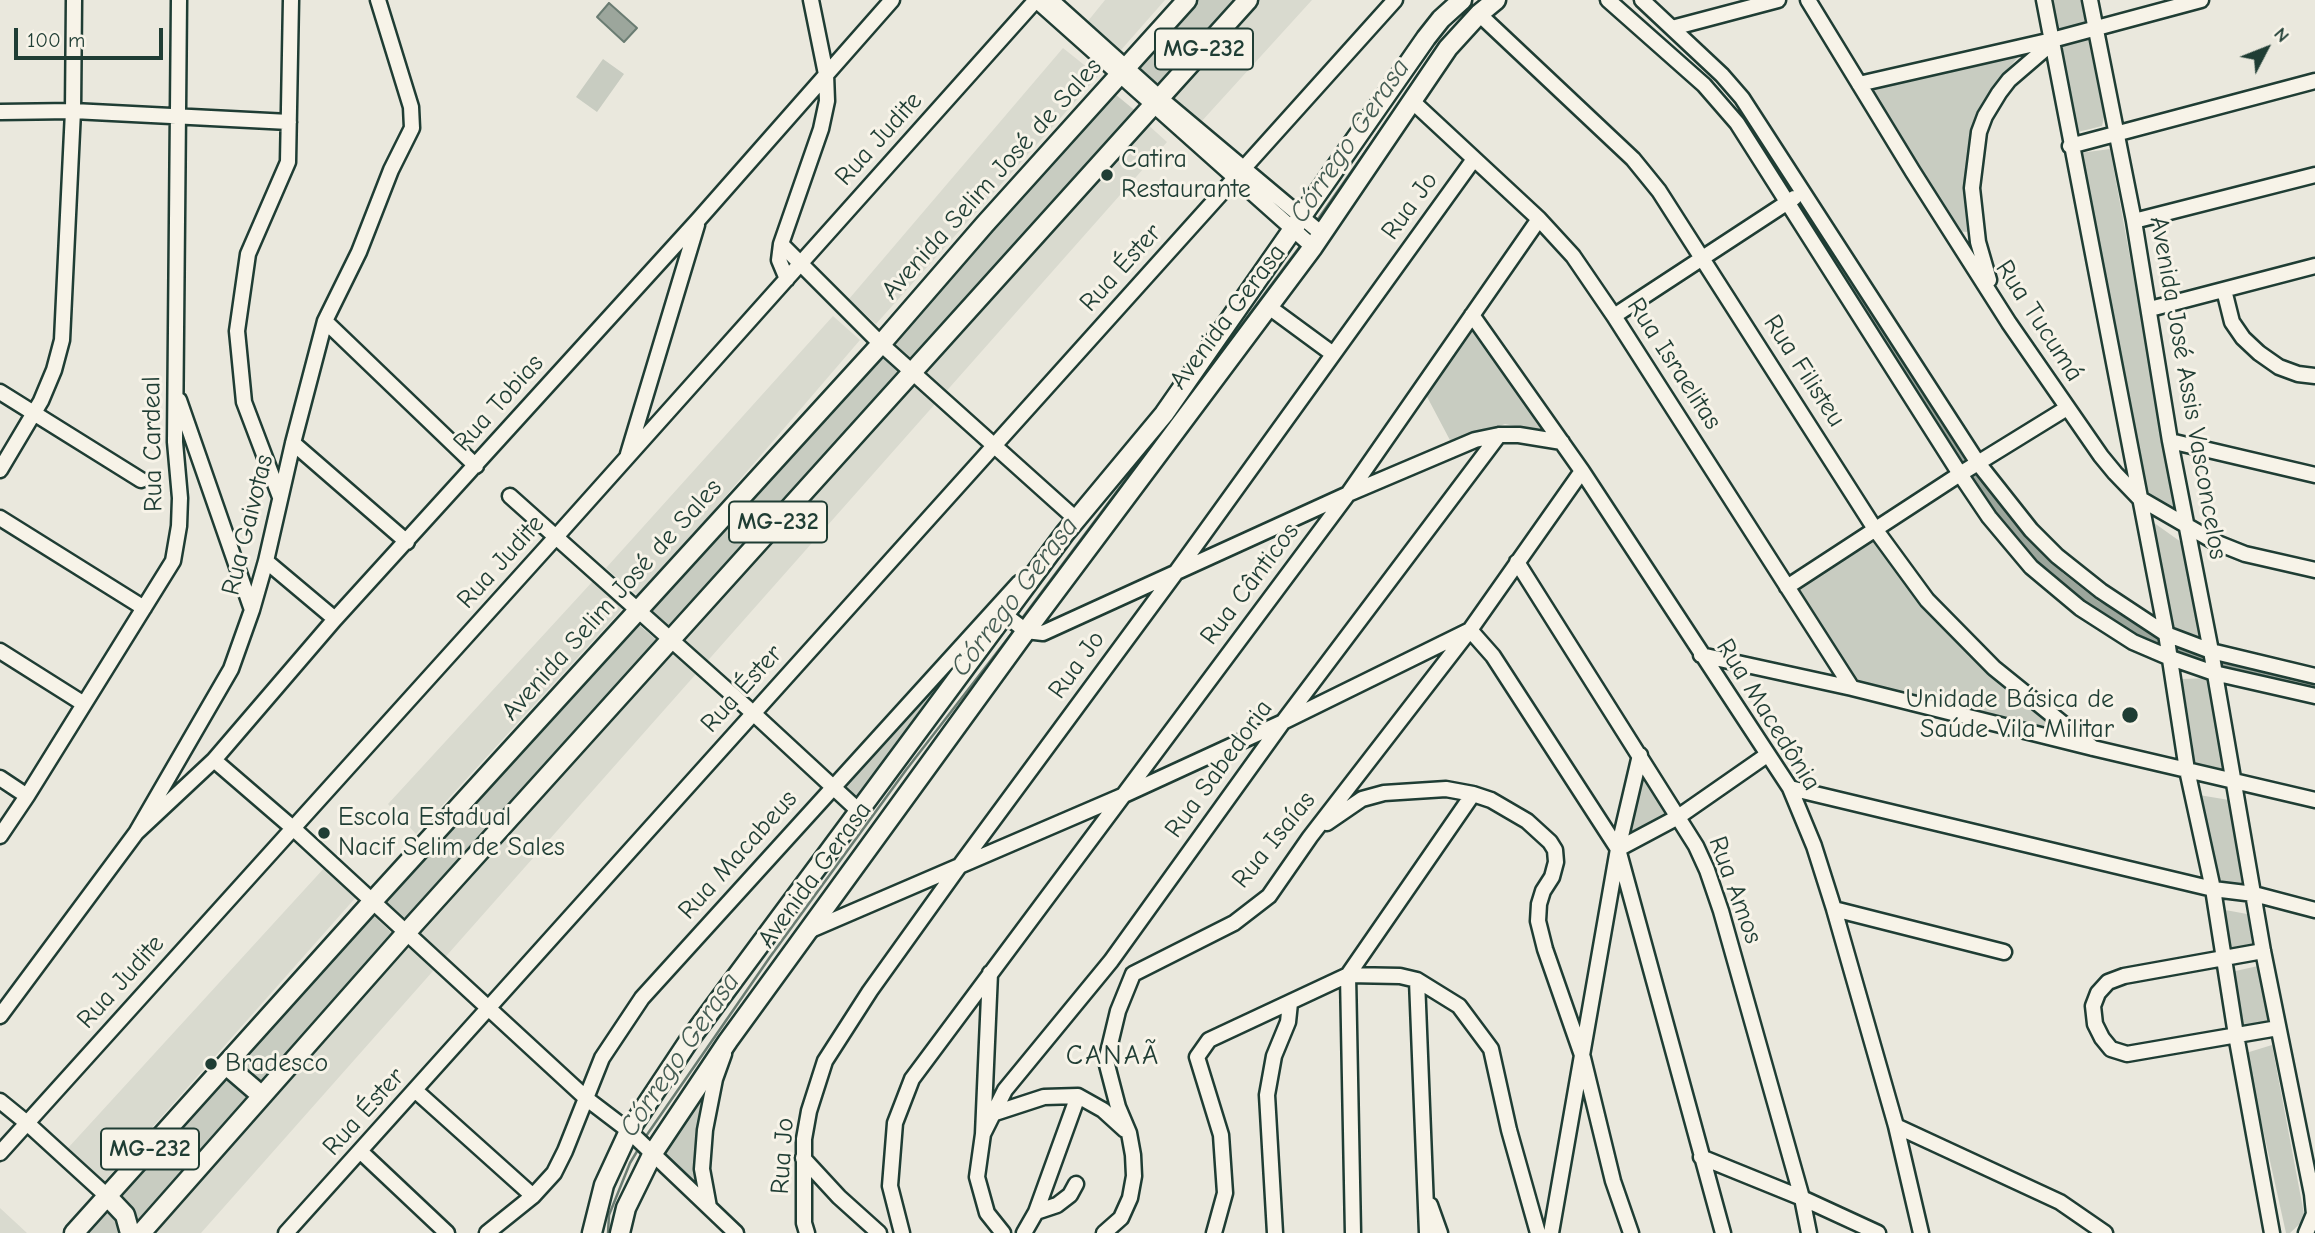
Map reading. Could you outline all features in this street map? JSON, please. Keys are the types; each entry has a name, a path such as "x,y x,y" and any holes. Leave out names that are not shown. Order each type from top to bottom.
{"main road":[{"name":"Avenida Selim José de Sales","path":"74,1233 881,344 1187,0"},
{"name":"MG-232","path":"142,1232 407,933 1248,0"},
{"name":"Avenida Gerasa","path":"620,1233 626,1208 650,1150 1024,630 1269,307 1307,232 1426,38 1441,19 1462,0"},
{"name":"Avenida Gerasa","path":"592,1233 604,1185 690,1039 1007,617 1071,526 1164,414 1412,101 1448,48 1479,14 1496,0"},
{"path":"226,1065 262,1096"},
{"path":"107,1196 142,1232"}],"street":[{"path":"0,470 34,412 54,370 65,324 74,0"},
{"name":"Rua Cardeal","path":"0,836 173,561 180,498 175,442 179,0"},
{"path":"281,498 244,402 237,331 248,254 288,162 292,0"},
{"name":"Rua Gaivotas","path":"0,1016 136,833 231,669 253,610 325,321 359,252 391,170 412,128 411,107 378,0"},
{"path":"787,279 779,260 781,244 821,129 827,101 826,74 811,0"},
{"name":"Rua Tobias","path":"136,833 214,760 335,620 699,219 892,0"},
{"path":"1036,0 1123,71"},
{"name":"Rua Judite","path":"0,1153 294,829 1036,0"},
{"path":"1051,0 1156,102 1307,232"},
{"name":"Rua Éster","path":"286,1233 1395,0"},
{"path":"1608,0 1704,85 1737,122 1796,197 1969,469 2057,556 2167,646 2212,661 2315,676"},
{"path":"1642,0 1722,75 1742,98 1796,197 1969,469 2009,541 2032,567 2057,590 2109,628 2315,696"},
{"path":"1672,28 1778,0"},
{"name":"Rua Tucumá","path":"1808,0 1913,172 2101,456 2139,498 2188,528 2245,554 2315,570"},
{"path":"2044,0 2167,646 2188,770 2213,889 2272,1233"},
{"name":"Avenida José Assis Vasconcelos","path":"2090,0 2134,221 2170,441 2234,780 2263,951 2313,1193 2314,1214 2306,1233"},
{"path":"1859,84 2052,41 2197,0"},
{"name":"Rua Filisteu","path":"1479,14 1633,159 1658,191 1875,529 1927,600 1994,668 2094,748"},
{"path":"1994,298 1978,242 1972,188 1979,132 1985,116 2009,80 2052,41"},
{"path":"2070,146 2315,81"},
{"name":"Rua Israelitas","path":"1412,101 1539,219 1573,256 1852,688"},
{"path":"0,112 73,111 289,122"},
{"name":"Rua Jo","path":"807,1233 803,1158 809,1111 825,1061 870,991 961,864 1177,571 1474,159"},
{"path":"2134,221 2315,175"},
{"path":"1614,316 1796,197"},
{"path":"626,458 699,219"},
{"name":"Rua Cânticos","path":"990,972 1348,494 1539,219"},
{"path":"1961,245 1978,242"},
{"path":"781,244 881,344 993,446 1071,526"},
{"path":"2150,309 2315,266"},
{"path":"2224,290 2232,322 2243,338 2279,367 2298,374 2315,376"},
{"path":"1269,307 1333,354"},
{"name":"Rua Macedônia","path":"1472,315 1582,471 1790,788 1814,846 1834,909 1896,1126 1920,1233"},
{"path":"325,321 476,466"},
{"path":"175,390 253,610"},
{"path":"0,392 141,480"},
{"path":"1787,587 2067,408"},
{"path":"1007,617 1024,630 1043,633 1348,494 1475,440 1499,435 1519,435 1562,442"},
{"name":"Rua Sabedoria","path":"983,1134 1005,1090 1111,961 1283,722 1499,435"},
{"path":"2170,441 2315,475"},
{"path":"293,443 407,542"},
{"name":"Rua Isaías","path":"1133,974 1234,923 1269,896 1310,836 1469,630 1582,471"},
{"path":"510,496 860,812"},
{"path":"0,518 144,608"},
{"name":"Rua Macabeus","path":"487,1233 533,1196 554,1173 603,1058 642,998 1071,526"},
{"path":"266,561 335,620"},
{"name":"Rua Amos","path":"1517,562 1696,846 1721,911 1802,1198 1809,1233"},
{"path":"805,932 1122,796 1283,722 1469,630 1493,656 1618,849 1723,1233"},
{"path":"0,651 84,704"},
{"path":"1701,655 1852,688 2315,800"},
{"path":"1551,1233 1618,849 1640,755"},
{"path":"1618,849 1678,817 1767,755"},
{"path":"214,760 294,829 587,1099 650,1150 737,1233"},
{"path":"0,778 27,796"},
{"path":"1790,788 2213,889 2254,894 2315,910"},
{"path":"1310,836 1362,799 1384,793 1446,789 1491,800 1527,821 1550,842 1555,850 1556,862 1539,904 1538,921 1583,1058 1613,1181 1631,1233"},
{"path":"1353,1233 1348,975 1473,794"},
{"path":"1834,909 2004,951"},
{"path":"2263,951 2124,976 2109,982 2098,993 2093,1006 2095,1024 2111,1049 2127,1054 2278,1028"},
{"path":"1104,1233 1121,1218 1130,1198 1134,1176 1129,1133 1118,1107 1106,1061 1118,1011 1133,974 1111,961"},
{"path":"990,972 983,1134 977,1178 987,1213 1003,1233"},
{"path":"902,1233 890,1186 895,1123 912,1079 990,972"},
{"path":"1214,1233 1225,1193 1220,1135 1197,1057 1209,1040 1348,975 1400,976 1417,980 1459,1006 1490,1049 1508,1130 1538,1233"},
{"path":"1417,980 1427,1233"},
{"path":"1275,1233 1267,1095 1274,1056 1288,1021 1290,1003"},
{"path":"709,1207 702,1169 705,1130 715,1079 728,1041"},
{"path":"416,1091 533,1196"},
{"path":"992,1114 1044,1097 1079,1096 1103,1110 1129,1133"},
{"path":"1024,1233 1036,1212 1079,1096"},
{"path":"0,1101 107,1196"},
{"path":"1896,1126 2060,1202 2105,1233"},
{"path":"360,1152 447,1233"},
{"path":"1701,1157 1802,1198 1878,1233"},
{"path":"803,1158 839,1197 879,1233"},
{"path":"1036,1212 1057,1205 1070,1195 1076,1184"},
{"path":"1424,1191 1440,1233"}],"shaded area":[{"path":"1105,0 1165,0 1121,50 1088,21"},
{"path":"1197,0 1233,0 1162,82 1156,83 1140,69 1141,62"},
{"path":"1257,0 1312,0 1201,122 1171,96"},
{"path":"2051,0 2081,0 2085,22 2058,32"},
{"path":"609,3 637,28 624,42 597,17"},
{"path":"2088,38 2104,117 2102,126 2078,132 2059,47"},
{"path":"1063,48 1098,76 876,324 849,299"},
{"path":"2019,56 1996,83 1973,131 1966,167 1972,223 1967,232 1956,231 1915,170 1872,89"},
{"path":"603,59 624,74 597,112 576,97"},
{"path":"1115,94 1138,113 912,365 887,343"},
{"path":"1146,123 1167,142 201,1233 149,1233"},
{"path":"2110,149 2177,512 2147,496 2080,153"},
{"path":"833,316 860,340 639,597 606,568"},
{"path":"1471,323 1549,433 1505,424 1452,444 1424,391"},
{"path":"880,352 905,374 672,633 644,612"},
{"path":"2150,520 2181,542 2201,639 2168,628"},
{"path":"1875,537 1988,671 2065,735 1859,684 1798,587"},
{"path":"1026,579 860,803 840,786"},
{"path":"593,581 623,608 416,834 388,804"},
{"path":"637,623 661,644 410,922 383,899"},
{"path":"2210,678 2221,759 2228,774 2197,766 2185,745 2193,745 2182,679"},
{"path":"1641,763 1674,816 1621,844"},
{"path":"2199,795 2229,800 2242,886 2215,883"},
{"path":"326,866 357,896 103,1183 68,1148"},
{"path":"2220,909 2247,914 2253,948 2229,954"},
{"path":"372,914 396,937 262,1085 235,1064"},
{"path":"2258,966 2269,1025 2244,1032 2231,972"},
{"path":"2272,1045 2305,1219 2290,1233 2286,1233 2246,1053"},
{"path":"715,1064 700,1112 696,1169 701,1196 658,1153"},
{"path":"227,1075 251,1099 139,1225 115,1196"},
{"path":"108,1207 122,1227 122,1233 84,1233"},
{"path":"0,1208 27,1233 0,1233"}],"waterway":[{"name":"Córrego Gerasa","path":"1316,222 1433,55"},
{"path":"1789,192 1987,497 2020,541 2056,579 2094,609 2174,651 2201,661 2315,687"},
{"name":"Córrego Gerasa","path":"1020,621 1301,245"},
{"name":"Córrego Gerasa","path":"644,1139 770,957 906,770 1015,629"},
{"name":"Córrego Gerasa","path":"608,1233 609,1215 639,1148"}],"place":[{"name":"Catira Restaurante","path":"1107,175"},
{"name":"Unidade Básica de Saúde Vila Militar","path":"2130,715"},
{"name":"Escola Estadual Nacif Selim de Sales","path":"324,833"},
{"name":"Bradesco","path":"211,1064"}],"district":[{"name":"CANAÃ","path":"1113,1056"}]}
